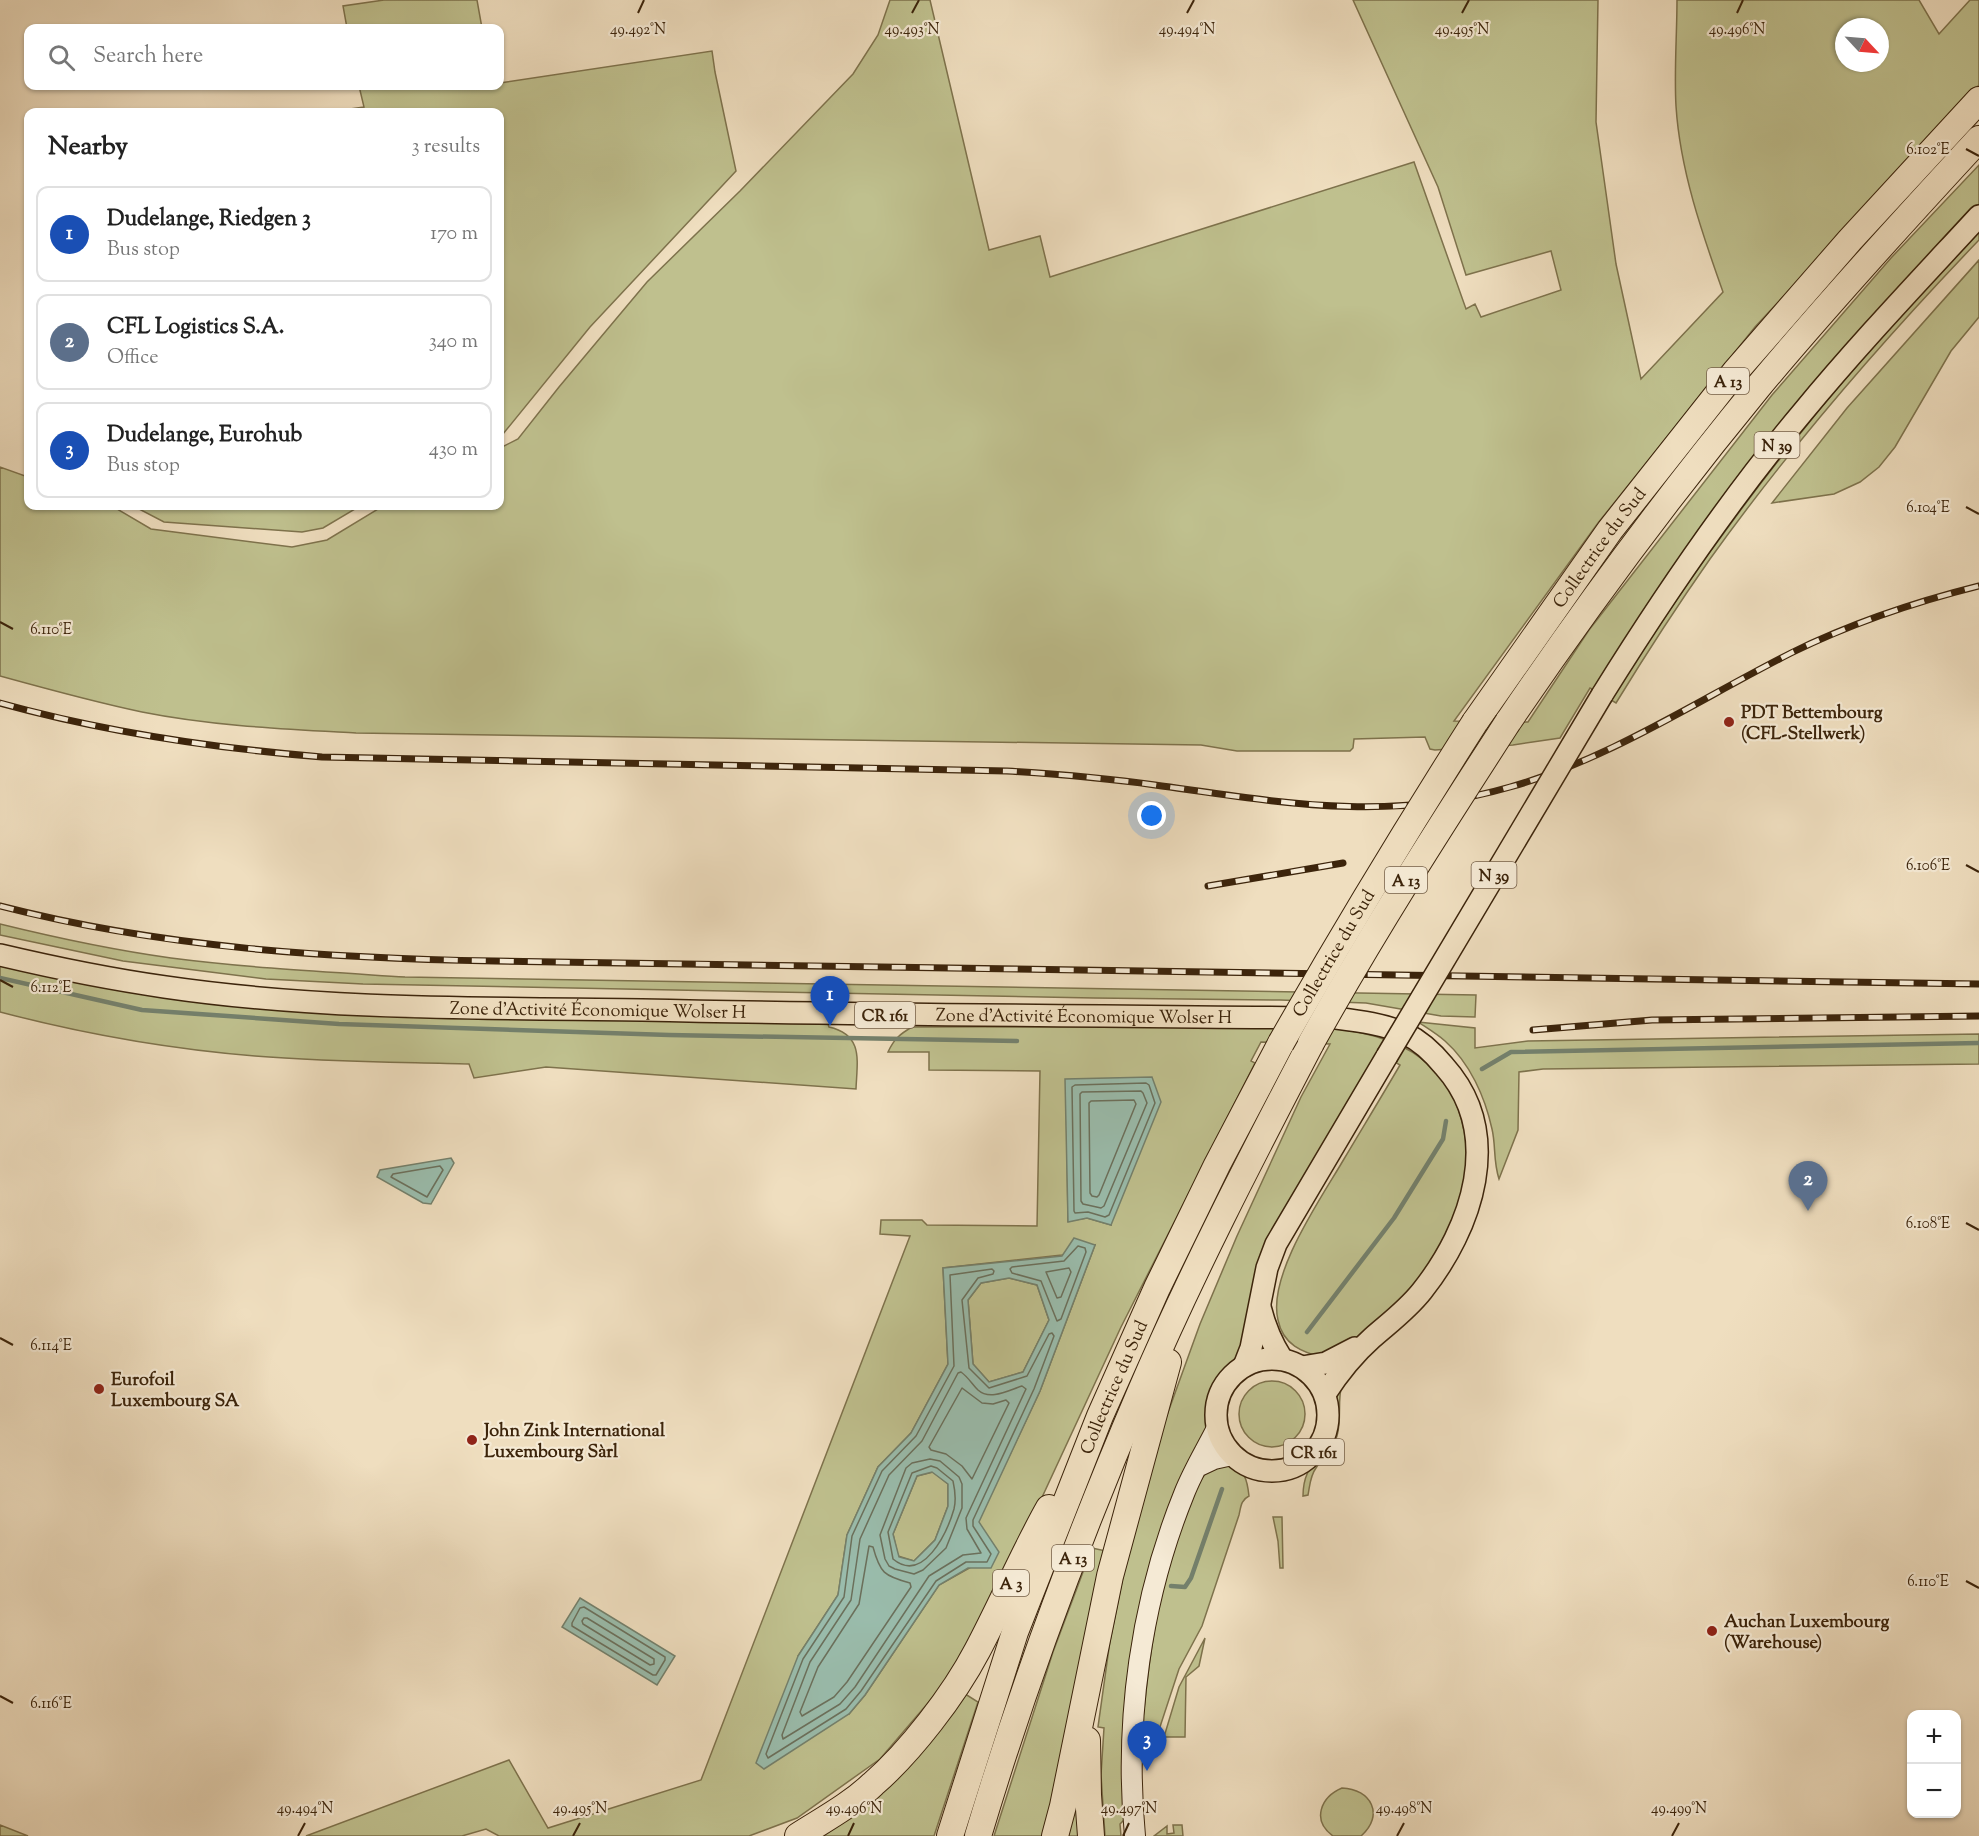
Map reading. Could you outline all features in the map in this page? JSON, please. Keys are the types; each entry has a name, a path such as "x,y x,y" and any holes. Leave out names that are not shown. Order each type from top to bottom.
{"highway":[{"name":"Collectrice du Sud","path":"950,1836 1015,1632 1100,1416 1157,1288 1217,1165 1326,962 1475,722 1610,530 1735,372 1850,240 1979,100"},
{"name":"Collectrice du Sud","path":"978,1836 1039,1646 1140,1392 1248,1165 1311,1043 1352,970 1411,872 1508,722 1635,544 1758,387 1879,248 1979,139"},
{"path":"1055,1836 1110,1576 1189,1287"},
{"name":"A 3","path":"798,1836 873,1785 912,1744 942,1705 976,1653 1034,1535 1100,1416"},
{"path":"1090,1668 1087,1743 1091,1836"}],"main road":[{"name":"N 39","path":"1244,1365 1251,1348 1267,1268 1276,1244 1602,695 1673,585 1729,507 1801,414 1979,216"},
{"name":"Zone d'Activité Économique Wolser H","path":"0,955 66,970 166,987 263,998 394,1006 883,1015 1335,1018 1385,1027 1408,1035 1421,1044 1451,1074 1467,1100 1476,1130 1479,1161 1469,1203 1459,1231 1441,1264 1422,1292 1397,1318 1371,1339 1337,1376 1325,1394"},
{"name":"N 39","path":"1260,1304 1265,1328 1282,1359"},
{"name":"Zone d'Activité Économique Wolser H","path":"1302,1367 1326,1363 1371,1339"},
{"path":"1197,1467 1214,1458 1232,1455 1222,1442 1217,1428 1216,1410 1220,1392 1230,1377 1244,1365 1261,1359 1282,1359 1312,1374 1325,1394"},
{"name":"CR 161","path":"1232,1455 1258,1470 1276,1471 1293,1467 1308,1458 1320,1445 1327,1428 1328,1411 1325,1394"},
{"path":"1135,1836 1132,1746 1141,1650 1154,1589 1172,1524 1185,1490 1217,1428"}],"green space":[{"path":"384,0 477,0 481,24 346,24 343,6"},
{"path":"890,0 930,0 989,250 1040,236 1050,277 1414,162 1466,309 1475,304 1481,317 1561,290 1551,251 1466,275 1438,187 1353,0 1598,0 1596,122 1616,264 1641,379 1723,292 1693,201 1678,130 1675,80 1677,0 1919,0 1939,34 1970,0 1979,0 1979,85 1755,327 1598,523 1454,721 1528,722 1589,630 1772,395 1891,258 1979,165 1979,204 1893,296 1594,690 1590,688 1560,738 1513,745 1435,750 1430,749 1425,737 1354,739 1353,748 1350,751 1237,751 1201,745 356,733 248,726 168,717 106,704 0,676 0,467 24,476 24,510 119,510 151,529 292,547 327,540 376,510 504,510 504,446 518,439 647,282 740,191 853,74 878,35"},
{"path":"712,51 736,171 590,327 504,433 504,108 357,108 364,107 360,90 504,90 504,82"},
{"path":"1979,232 1979,240 1873,355 1805,435 1698,577 1616,703 1611,700 1693,576 1782,456 1878,341"},
{"path":"1979,260 1979,317 1951,351 1895,447 1879,467 1860,482 1834,494 1772,503 1847,408"},
{"path":"141,510 353,510 323,528 302,532 164,522"},
{"path":"0,924 85,943 171,958 259,967 405,977 1476,995 1475,1017 1441,1016 1366,1003 1280,1000 363,984 266,979 123,961 0,935"},
{"path":"0,966 406,1016 828,1024 829,1027 848,1036 853,1043 857,1059 856,1089 546,1067 474,1078 469,1064 282,1058 159,1045 95,1034 0,1012"},
{"path":"1418,1022 1475,1028 1475,1048 1528,1041 1979,1034 1979,1064 1543,1069 1519,1072 1518,1130 1499,1179 1492,1129 1475,1081 1454,1050 1442,1038"},
{"path":"1270,1026 1355,1031 1387,1040 1421,1058 1444,1082 1459,1111 1466,1149 1464,1186 1453,1222 1436,1256 1413,1287 1386,1315 1356,1339 1324,1358 1301,1350 1284,1336 1278,1320 1277,1302 1288,1259 1299,1237 1400,1065 1379,1052 1268,1239 1250,1327 1238,1359 1224,1374 1214,1390 1210,1420 1188,1463 1123,1778 1124,1820 1120,1824 1121,1836 1105,1836 1101,1775 1104,1728 1098,1727 1110,1641 1127,1557 1162,1429 1200,1324 1237,1236 1301,1097 1330,1044 1261,1042 1251,1061 1255,1063 1121,1327 999,1590 946,1682 880,1759 797,1818 749,1836 499,1836 486,1829 462,1836 306,1836 509,1760 548,1828 701,1780 910,1236 880,1234 881,1220 922,1220 927,1225 1037,1226 1040,1071 929,1070 929,1052 888,1052 898,1037 912,1027","holes":["1066,1080 1111,1225 1087,1218 1068,1221","1095,1245 1040,1391 978,1522 998,1552 939,1585 865,1695 849,1714 798,1656 838,1595 847,1535 878,1467 911,1433 948,1364 943,1268 1062,1255"]},
{"path":"1009,1278 1037,1285 1049,1320 1023,1372 989,1382 973,1364 968,1300 981,1283"},
{"path":"1265,1381 1279,1381 1291,1386 1300,1395 1305,1414 1303,1427 1296,1438 1279,1447 1265,1447 1253,1442 1244,1433 1239,1421 1239,1407 1244,1395 1253,1386"},
{"path":"1342,1384 1337,1436 1314,1471 1308,1495 1303,1496 1307,1475 1330,1439 1334,1426 1334,1401"},
{"path":"1230,1463 1244,1476 1249,1496 1242,1504 1202,1626 1179,1669 1156,1739 1152,1748 1148,1749 1142,1734 1148,1677 1159,1604 1171,1556 1200,1481 1206,1473 1219,1464"},
{"path":"933,1472 948,1484 948,1506 935,1540 914,1561 898,1556 893,1534 917,1476"},
{"path":"1273,1517 1282,1517 1283,1568 1280,1568"},
{"path":"1092,1548 1106,1551 1048,1836 994,1836 1053,1652"},
{"path":"1205,1638 1199,1666 1186,1677 1185,1737 1164,1737 1179,1687"},
{"path":"962,1692 978,1702 934,1836 817,1836"},
{"path":"1342,1788 1361,1793 1371,1804 1372,1820 1361,1836 1333,1836 1322,1823 1321,1809 1324,1803"},
{"path":"1074,1803 1083,1803 1085,1836 1065,1836"},
{"path":"0,1825 28,1836 0,1836"},
{"path":"1173,1825 1182,1825 1183,1836 1154,1836 1167,1826 1167,1834 1174,1833"}],"water":[{"path":"1152,1077 1161,1102 1111,1225 1087,1218 1068,1222 1065,1079"},
{"path":"451,1158 454,1163 431,1204 423,1203 377,1177 380,1170"},
{"path":"1074,1238 1095,1245 1040,1391 979,1522 999,1552 991,1568 968,1568 939,1585 865,1695 849,1714 764,1769 756,1763 798,1656 838,1595 847,1535 878,1467 911,1433 948,1364 943,1268 1062,1256","holes":["1009,1278 1037,1285 1049,1320 1023,1372 989,1382 973,1364 968,1300 981,1283","932,1472 948,1484 948,1506 935,1540 914,1561 899,1557 893,1534 917,1476"]},
{"path":"580,1598 675,1656 657,1685 562,1627"}],"waterway":[{"path":"0,978 142,1010 339,1024 669,1035 1017,1041"},
{"path":"1482,1069 1511,1052 1979,1043"},
{"path":"1307,1332 1394,1218 1443,1139 1446,1121"},
{"path":"1171,1586 1185,1587 1191,1578 1222,1489"}],"railway":[{"path":"0,703 160,738 322,757 1007,771 1118,780 1289,803 1376,807 1464,798 1547,775 1618,745 1813,642 1883,615 1979,586"},
{"path":"1208,886 1343,863"},
{"path":"0,906 123,932 184,941 370,957 495,961 1979,984"},
{"path":"1533,1030 1652,1020 1979,1016"}],"place":[{"name":"PDT Bettembourg (CFL-Stellwerk)","path":"1729,722"},
{"name":"Dudelange, Riedgen 3","path":"830,1026"},
{"name":"CFL Logistics S.A.","path":"1808,1211"},
{"name":"Eurofoil Luxembourg SA","path":"99,1389"},
{"name":"John Zink International Luxembourg Sàrl","path":"472,1440"},
{"name":"Auchan Luxembourg (Warehouse)","path":"1712,1631"},
{"name":"Dudelange, Eurohub","path":"1147,1771"}]}
